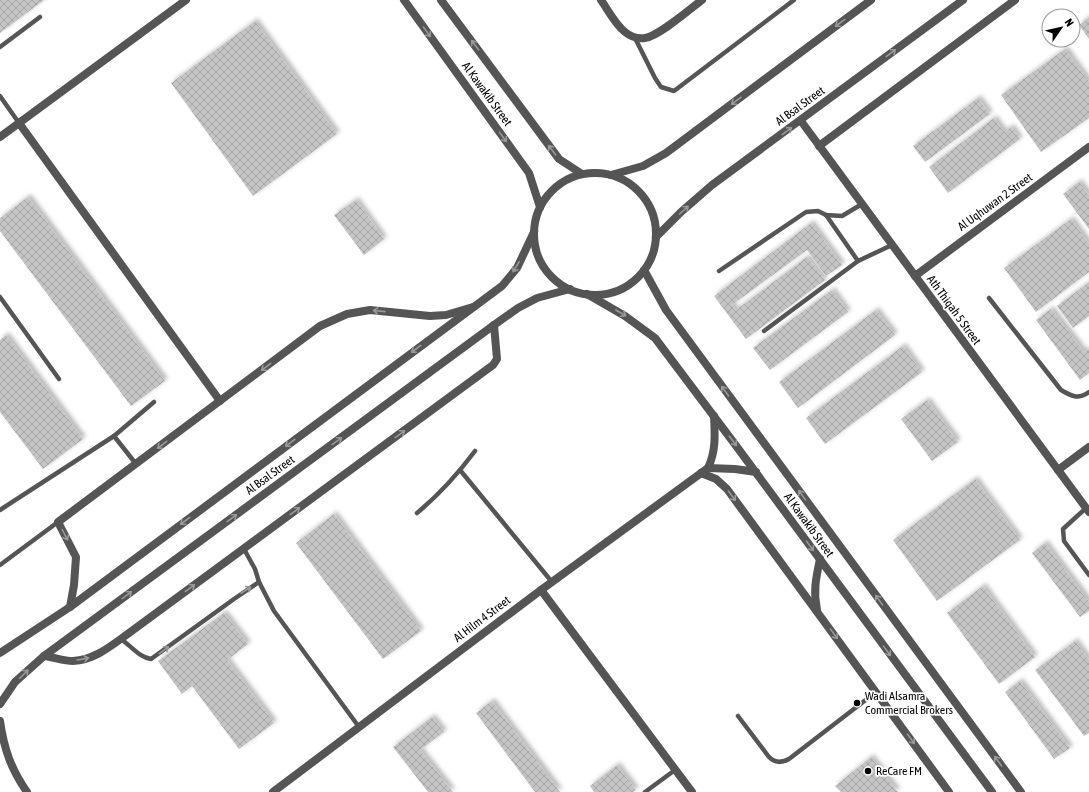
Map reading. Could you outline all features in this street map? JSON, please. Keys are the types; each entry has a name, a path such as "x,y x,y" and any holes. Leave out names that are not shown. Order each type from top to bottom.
{"street":[{"path":"0,138 186,0"},
{"name":"Al Kawakib Street","path":"404,0 529,172 540,207"},
{"name":"Al Kawakib Street","path":"441,0 559,159 582,174"},
{"path":"601,0 624,32 635,38 653,36 702,0"},
{"path":"611,175 643,166 666,153 871,0"},
{"name":"Al Bsal Street","path":"656,237 681,212 712,185 801,121 962,0"},
{"path":"819,146 1015,0"},
{"name":"Ath Thiqah 5 Street","path":"801,121 1088,510"},
{"path":"19,123 220,402"},
{"name":"Al Uqhuwan 2 Street","path":"915,276 1089,147"},
{"path":"596,173 611,175 626,181 639,192 649,205 654,221 656,237 654,249 644,270 633,282 619,290 603,294 587,294 570,290 558,282 548,272 540,260 535,246 534,232 536,219 540,207 547,195 557,185 569,178 582,174 596,173"},
{"name":"Al Bsal Street","path":"0,653 70,607 502,286 517,268 534,232"},
{"name":"Al Kawakib Street","path":"644,270 666,310 1021,792"},
{"name":"Al Bsal Street","path":"0,704 15,682 44,656 494,325 518,308 537,298 570,290"},
{"name":"Al Kawakib Street","path":"587,294 625,316 655,338 756,472 992,792"},
{"path":"70,607 74,585 76,557 58,522 320,326 346,314 370,310 430,316 446,315 473,307"},
{"path":"44,656 72,660 92,657 108,649 244,549 492,365 497,359 494,325"},
{"path":"705,470 712,459 714,451 714,416"},
{"path":"1058,470 1089,447"},
{"path":"705,470 735,469 756,472"},
{"path":"705,470 727,489 949,792"},
{"name":"Al Hilm 4 Street","path":"273,792 541,590 705,470"},
{"path":"818,613 815,599 815,584 820,559"},
{"path":"541,590 692,792"},
{"path":"0,721 4,744 10,762 27,792"}],"lane":[{"path":"635,38 661,87 674,91 794,0"},
{"path":"0,47 40,16"},
{"path":"0,96 19,123"},
{"path":"719,271 806,212 818,211 826,215 842,216 862,204"},
{"path":"826,215 858,261"},
{"path":"764,331 858,261 892,246"},
{"path":"0,297 60,379"},
{"path":"989,298 1061,390 1070,396 1077,397 1089,392"},
{"path":"0,510 114,436 154,402"},
{"path":"114,436 136,464"},
{"path":"417,513 440,494 475,451"},
{"path":"460,470 552,582"},
{"path":"1088,510 1063,529 1064,541 1089,575"},
{"path":"0,565 58,522"},
{"path":"244,549 274,611 359,727"},
{"path":"121,639 143,657 151,659 259,582"},
{"path":"738,716 769,757 772,760 781,762 789,758 876,692"},
{"path":"645,792 675,770"}],"building":[{"path":"0,0 44,0 0,33"},
{"path":"1089,17 1089,39 1081,28 1081,23"},
{"path":"255,21 337,134 253,196 171,83"},
{"path":"1065,49 1089,82 1089,118 1041,152 1001,95"},
{"path":"978,98 990,114 925,162 913,146"},
{"path":"994,118 1004,132 1011,127 1020,139 948,193 929,167"},
{"path":"1079,182 1089,195 1089,229 1063,194"},
{"path":"28,197 165,381 131,406 0,231 0,218"},
{"path":"356,200 384,239 364,255 334,215"},
{"path":"1071,219 1089,244 1089,272 1036,312 1004,268"},
{"path":"811,223 842,265 826,276 807,250 732,305 736,310 807,257 825,280 746,339 714,296"},
{"path":"1089,282 1089,316 1073,328 1057,306"},
{"path":"832,290 848,312 770,370 753,348"},
{"path":"1051,309 1084,352 1089,349 1089,373 1080,380 1036,320"},
{"path":"876,310 895,335 798,408 779,382"},
{"path":"6,335 83,439 43,469 0,412 0,340"},
{"path":"903,346 922,372 825,444 806,418"},
{"path":"927,400 958,442 932,461 901,419"},
{"path":"975,479 1020,540 937,601 893,540"},
{"path":"334,514 421,631 383,659 296,543"},
{"path":"1045,543 1089,602 1089,611 1080,617 1032,553"},
{"path":"983,586 1035,657 999,684 947,613"},
{"path":"224,613 248,644 227,660 274,723 239,749 192,686 182,694 158,661"},
{"path":"1075,641 1089,660 1089,733 1084,736 1035,670"},
{"path":"1020,681 1070,748 1054,759 1005,692"},
{"path":"492,701 560,792 535,792 476,713"},
{"path":"432,717 444,732 420,750 453,792 428,792 393,747"},
{"name":"ReCare FM","path":"871,757 898,792 841,792 835,786"},
{"path":"617,765 636,790 633,792 594,792 590,786"}],"place":[{"name":"Wadi Alsamra Commercial Brokers","path":"857,703"},
{"name":"ReCare FM","path":"868,771"}]}
